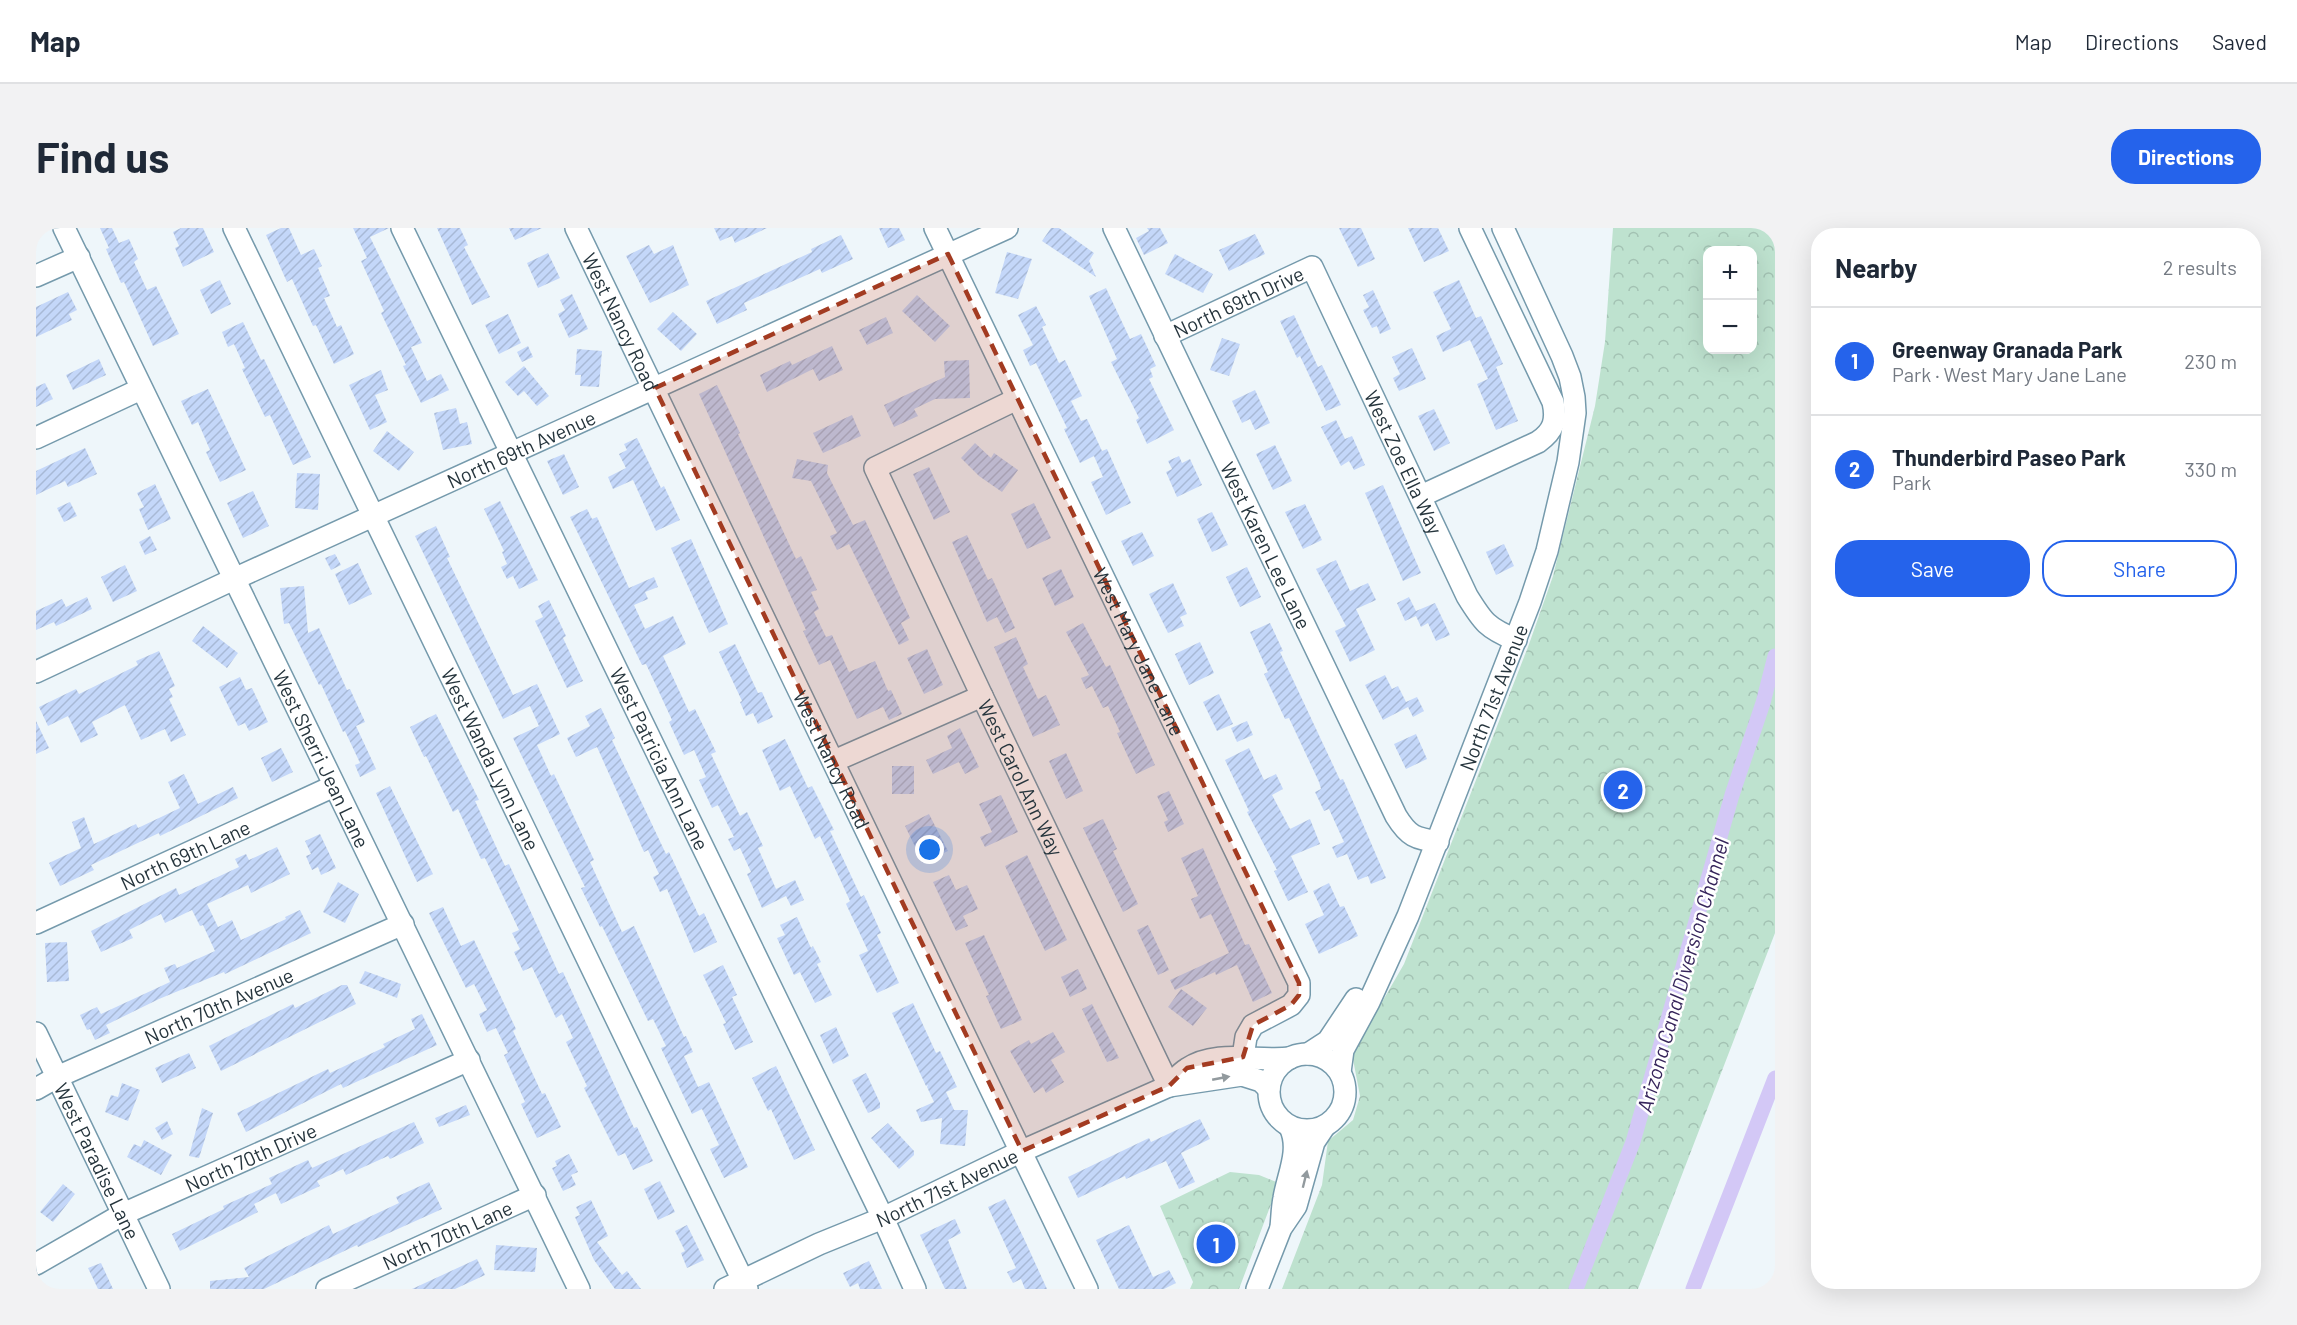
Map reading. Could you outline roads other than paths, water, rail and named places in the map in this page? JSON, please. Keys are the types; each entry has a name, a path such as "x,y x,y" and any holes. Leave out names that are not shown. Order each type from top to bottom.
{"street":[{"name":"West Sherri Jean Lane","path":"64,228 579,1289"},
{"name":"West Wanda Lynn Lane","path":"234,228 738,1286"},
{"name":"West Patricia Ann Lane","path":"402,228 883,1218 915,1289"},
{"name":"West Nancy Road","path":"576,228 1087,1289"},
{"name":"West Mary Jane Lane","path":"935,228 1299,983 1299,995 1291,1005 1253,1025 1246,1037 1242,1057"},
{"name":"North 69th Avenue","path":"36,672 234,579 1007,228"},
{"name":"West Karen Lee Lane","path":"1114,228 1396,816 1405,831 1417,838 1438,842"},
{"path":"1421,496 1538,442 1547,436 1554,426 1556,414 1553,402 1470,228"},
{"name":"North 71st Avenue","path":"1340,1072 1343,1050 1369,1002 1408,916 1515,640 1547,551 1568,462 1575,413 1570,377 1503,228"},
{"path":"36,276 79,257"},
{"name":"North 69th Drive","path":"1165,336 1312,267"},
{"name":"West Zoe Ella Way","path":"1312,267 1467,596 1489,627 1515,640"},
{"path":"36,438 141,389"},
{"name":"West Carol Ann Way","path":"1017,399 875,468 1169,1086"},
{"path":"834,761 982,696"},
{"name":"North 69th Lane","path":"36,923 334,786"},
{"name":"North 70th Avenue","path":"36,1089 57,1077 403,924"},
{"name":"North 71st Avenue","path":"738,1286 819,1244 883,1218 1022,1151 1169,1086 1242,1075 1251,1076 1269,1089 1275,1071 1328,1041 1358,996 1381,972"},
{"name":"West Paradise Lane","path":"36,1033 159,1289"},
{"name":"North 71st Avenue","path":"1169,1086 1187,1068 1211,1060 1242,1057 1266,1060 1299,1056 1326,1059 1340,1072 1345,1084 1345,1097 1342,1109 1334,1120 1324,1127"},
{"name":"North 70th Drive","path":"36,1264 123,1214 469,1060"},
{"path":"1269,1089 1274,1112 1281,1121 1301,1131 1313,1131 1324,1127"},
{"path":"1281,1228 1283,1200 1295,1148 1294,1136 1290,1127"},
{"path":"1257,1289 1281,1228 1296,1206 1314,1143 1324,1127"},
{"name":"North 70th Lane","path":"327,1289 535,1195"}],"waterway":[{"name":"Arizona Canal Diversion Channel","path":"1576,1289 1633,1142 1732,795 1763,703 1775,656"},
{"path":"1693,1289 1775,1078"}],"place":[{"name":"Thunderbird Paseo Park","path":"1623,790"},
{"name":"Greenway Granada Park","path":"1216,1244"}]}
